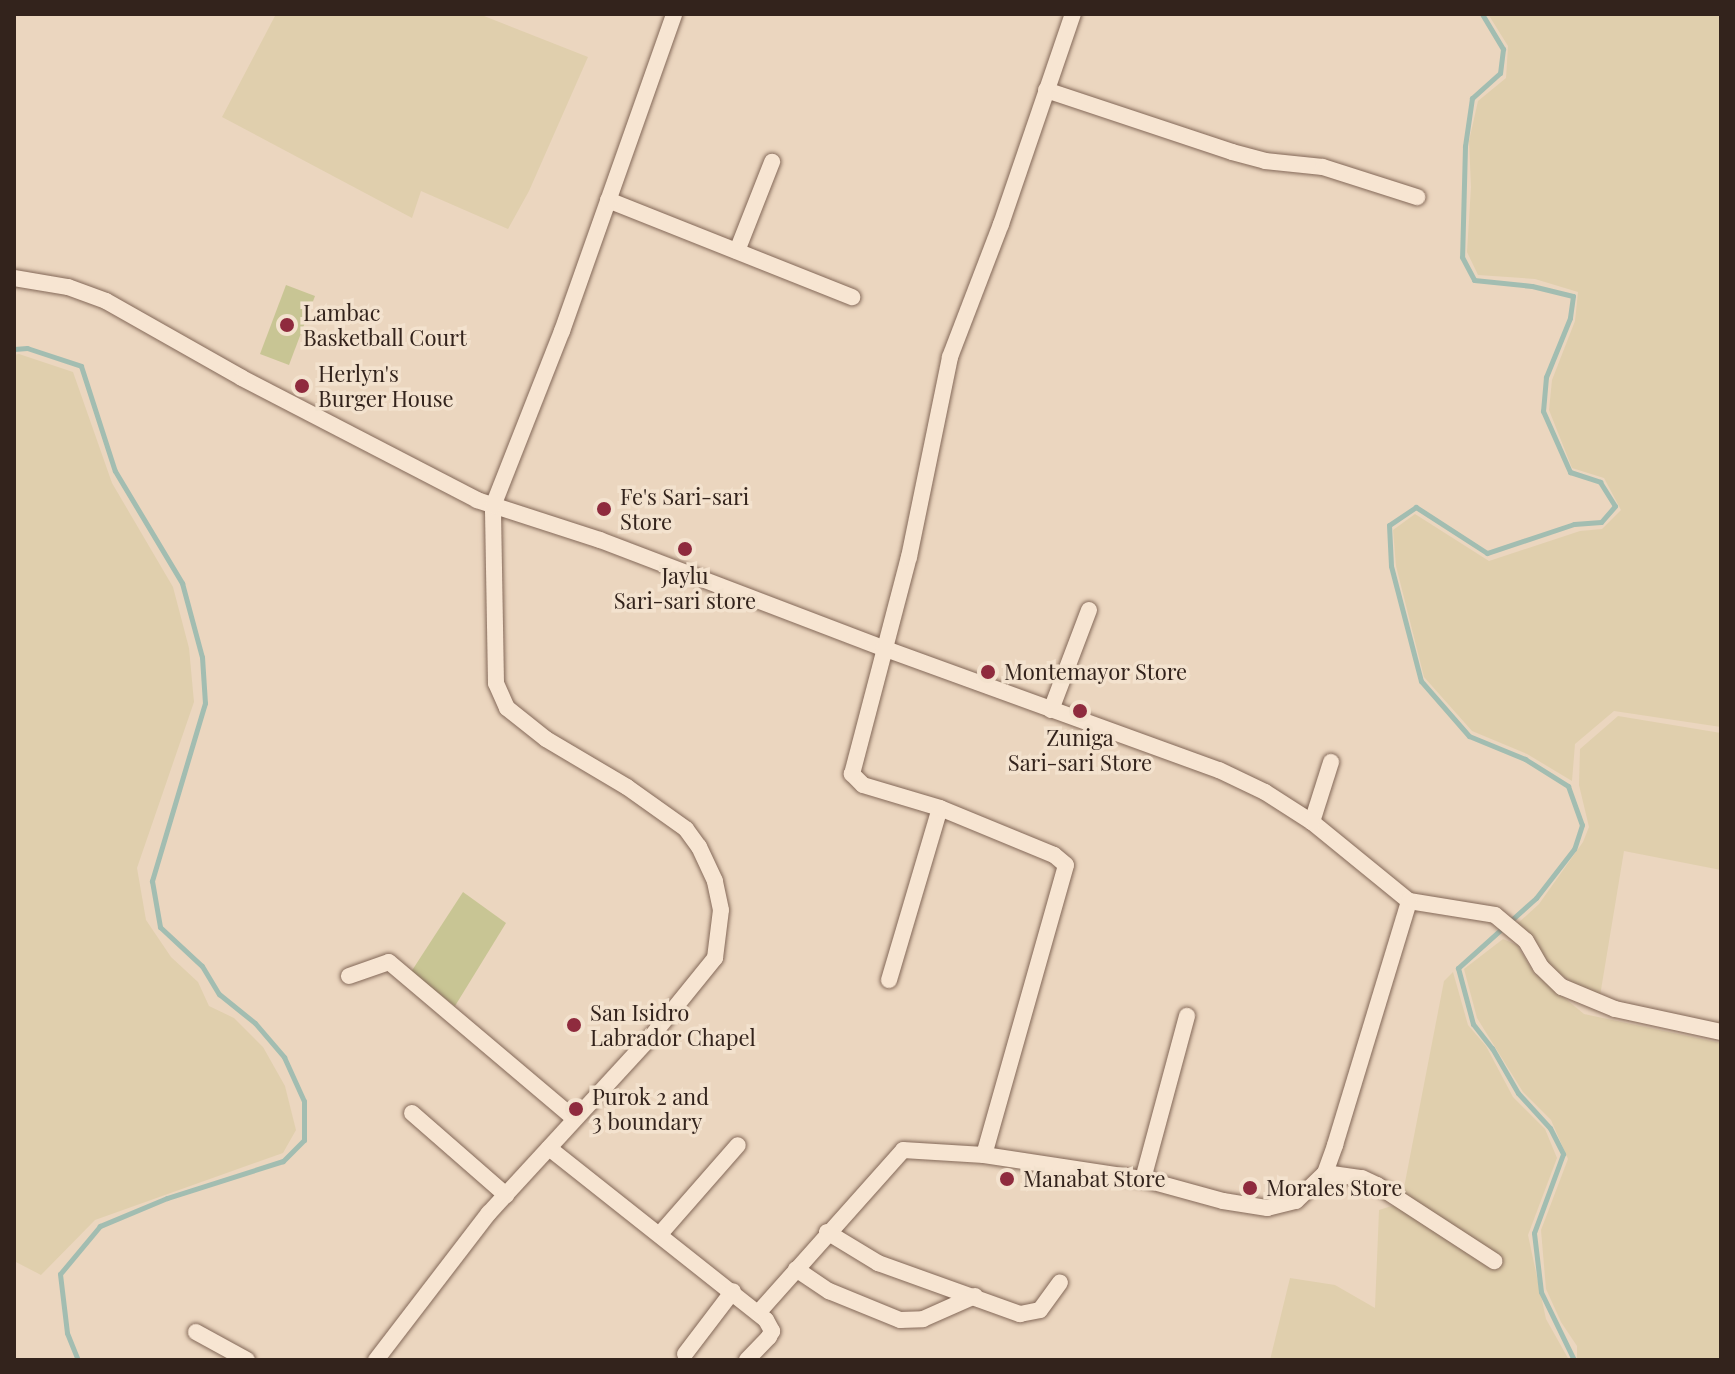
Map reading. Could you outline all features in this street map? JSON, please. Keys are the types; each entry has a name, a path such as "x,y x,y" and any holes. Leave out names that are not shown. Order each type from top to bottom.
{"street":[{"path":"376,1360 506,1195 651,1037 715,958 721,910 715,881 699,847 686,829 627,787 546,739 507,708 496,683 493,506 562,331 674,14"},
{"path":"984,1155 1066,865 1054,855 940,808 863,785 852,774 909,557 950,357 1001,224 1073,14"},
{"path":"1046,90 1232,152 1265,161 1323,167 1417,197"},
{"path":"737,251 772,162"},
{"path":"608,200 852,297"},
{"path":"14,278 68,287 106,301 361,441 493,506 600,540 883,648 1219,770 1265,792 1312,822 1409,901 1495,915 1526,941 1541,967 1562,987 1587,1000 1721,1032"},
{"path":"1051,710 1089,610"},
{"path":"1312,822 1331,762"},
{"path":"889,980 940,808"},
{"path":"758,1313 903,1150 984,1155 1143,1179 1267,1208 1296,1201 1325,1173 1409,901"},
{"path":"349,976 389,962 575,1119"},
{"path":"1143,1179 1187,1016"},
{"path":"412,1113 506,1195"},
{"path":"660,1234 717,1175 738,1145"},
{"path":"549,1148 758,1313 772,1331 747,1360"},
{"path":"1325,1173 1362,1178 1377,1185 1494,1261"},
{"path":"827,1232 878,1263 975,1296 999,1309 1031,1314 1040,1310 1060,1282"},
{"path":"796,1269 829,1291 900,1320 923,1319 975,1296"},
{"path":"685,1354 733,1291"},
{"path":"196,1332 247,1360"}],"shaded area":[{"path":"276,14 479,14 588,57 529,191 508,229 421,191 412,218 222,117"},
{"path":"1488,14 1721,14 1721,727 1614,711 1575,744 1572,781 1527,754 1472,731 1424,677 1396,566 1393,530 1415,514 1489,561 1580,531 1602,529 1621,510 1604,478 1572,468 1549,410 1552,380 1575,321 1578,292 1535,279 1478,275 1467,252 1471,187 1469,141 1478,101 1506,78 1508,46"},
{"name":"Lambac Basketball Court","path":"286,285 315,296 289,365 260,354"},
{"path":"14,355 73,372 112,483 173,587 189,648 194,702 137,868 146,920 171,957 198,982 209,1006 234,1018 263,1047 285,1086 296,1130 283,1153 95,1220 41,1275 14,1261"},
{"path":"1618,716 1721,733 1721,870 1624,851 1599,1002 1545,963 1530,933 1517,924 1539,904 1583,842 1589,827 1579,785 1580,749"},
{"path":"463,892 506,923 455,1006 411,972"},
{"path":"1503,939 1517,945 1534,973 1584,1014 1721,1043 1721,1360 1577,1360 1577,1346 1561,1322 1546,1289 1541,1230 1568,1159 1551,1120 1523,1092 1477,1018 1464,969"},
{"path":"1453,972 1468,1025 1486,1046 1513,1097 1545,1129 1557,1158 1528,1235 1546,1319 1569,1360 1270,1360 1290,1278 1335,1285 1375,1308 1379,1210 1401,1203 1444,981"}],"waterway":[{"path":"1482,14 1503,49 1500,73 1472,98 1465,146 1462,257 1474,280 1532,286 1573,296 1570,318 1546,377 1543,411 1570,472 1600,482 1615,506 1601,522 1574,524 1487,553 1416,507 1389,525 1391,566 1421,681 1469,736 1525,759 1568,786 1582,825 1574,849 1536,898 1458,968 1473,1024 1492,1048 1518,1093 1550,1128 1563,1154 1534,1233 1541,1292 1574,1360"},
{"path":"14,349 27,348 81,366 115,471 182,583 202,657 205,703 152,881 160,927 202,966 219,994 255,1023 284,1057 304,1101 304,1140 283,1161 167,1198 100,1226 60,1274 67,1333 78,1360"}],"place":[{"name":"Lambac Basketball Court","path":"287,325"},
{"name":"Herlyn's Burger House","path":"302,386"},
{"name":"Fe's Sari-sari Store","path":"604,509"},
{"name":"Jaylu Sari-sari store","path":"685,549"},
{"name":"Montemayor Store","path":"988,672"},
{"name":"Zuniga Sari-sari Store","path":"1080,711"},
{"name":"San Isidro Labrador Chapel","path":"574,1025"},
{"name":"Purok 2 and 3 boundary","path":"576,1109"},
{"name":"Manabat Store","path":"1007,1179"},
{"name":"Morales Store","path":"1250,1188"}]}
